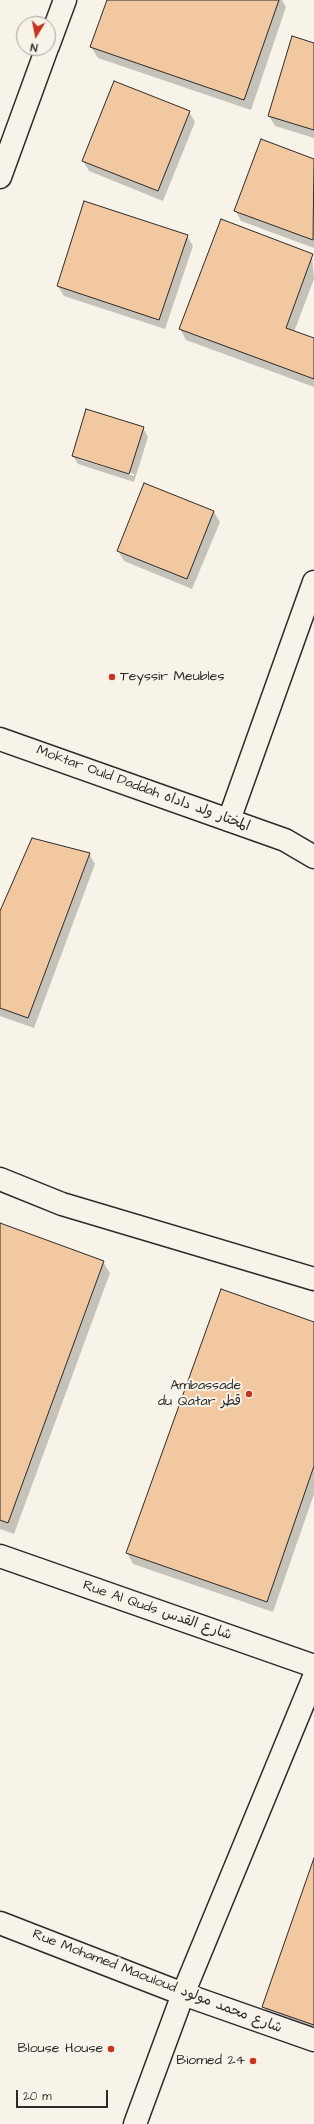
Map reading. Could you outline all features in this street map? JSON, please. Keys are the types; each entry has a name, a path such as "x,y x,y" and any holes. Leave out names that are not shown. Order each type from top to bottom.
{"street":[{"path":"56,25 65,0"},
{"path":"0,177 6,141 44,56"},
{"path":"229,820 314,582"},
{"name":"Moktar Ould Daddah المختار ولد داداه","path":"0,739 285,840 314,845"},
{"name":"Moktar Ould Daddah المختار ولد داداه","path":"285,840 314,857"},
{"path":"0,1179 62,1204 314,1279"},
{"name":"Rue Al Quds شارع القدس","path":"0,1556 314,1666"},
{"path":"135,2124 183,1994 314,1677"},
{"name":"Rue Mohamed Maouloud شارع محمد مولود","path":"0,1923 183,1994 314,2040"}],"building":[{"path":"107,0 279,0 244,100 90,47"},
{"path":"292,36 314,43 314,130 268,116"},
{"path":"114,81 190,111 158,191 82,161"},
{"path":"261,139 314,159 313,240 234,211"},
{"path":"84,201 188,235 159,320 57,286"},
{"path":"221,219 313,254 286,328 314,338 314,379 179,329"},
{"path":"86,409 144,427 129,474 72,456"},
{"path":"144,483 214,511 187,579 117,551"},
{"path":"32,838 90,853 28,1018 0,1008 0,911"},
{"path":"0,1223 104,1261 8,1523 0,1520"},
{"name":"Ambassade du Qatar قطر","path":"221,1289 314,1322 314,1466 267,1602 126,1553"},
{"path":"314,1858 314,2025 262,2007"}],"place":[{"name":"Teyssir Meubles","path":"112,677"},
{"name":"Ambassade du Qatar قطر","path":"249,1394"},
{"name":"Blouse House","path":"111,2049"},
{"name":"Biomed 24","path":"253,2061"}]}
